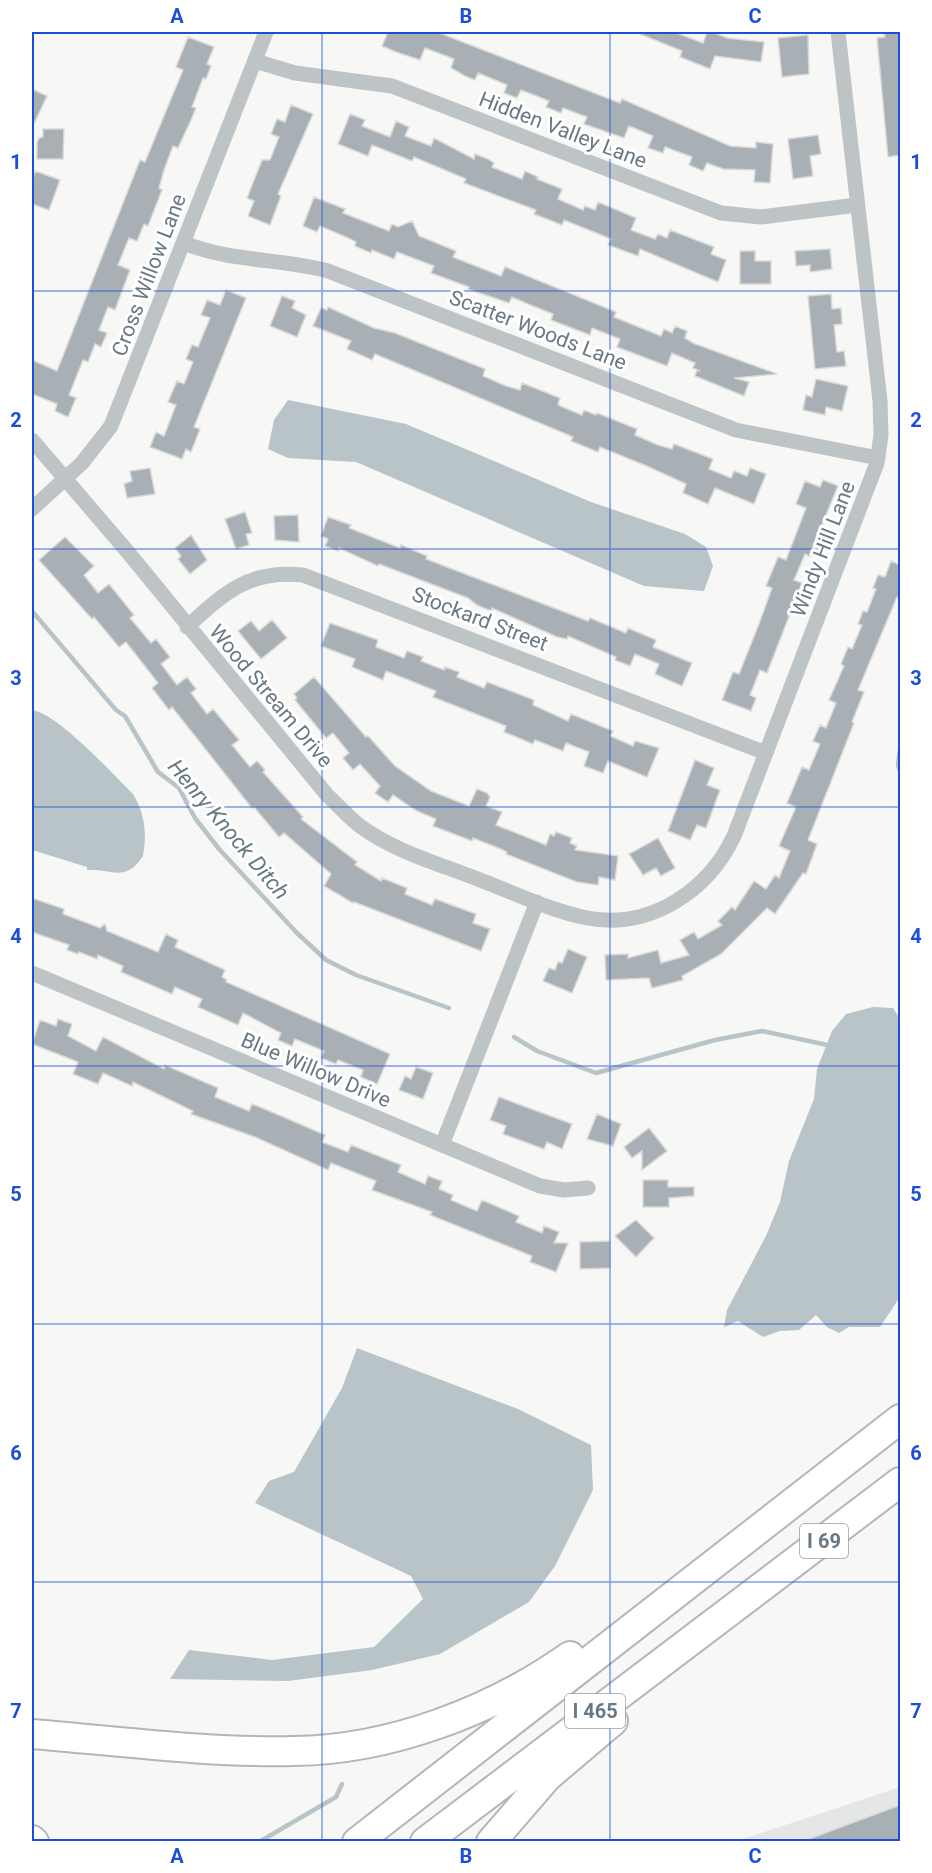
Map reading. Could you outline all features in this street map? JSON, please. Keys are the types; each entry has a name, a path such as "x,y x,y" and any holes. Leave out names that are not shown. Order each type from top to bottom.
{"highway":[{"name":"I 465","path":"357,1842 598,1657 670,1595 900,1419"},
{"name":"I 69","path":"768,1584 890,1490"},
{"name":"I 465","path":"424,1842 664,1659 768,1584"},
{"path":"491,1842 547,1777 683,1665 768,1584"},
{"path":"32,1734 240,1750 296,1751 390,1737 418,1730 510,1693 670,1595"}],"street":[{"name":"Cross Willow Lane","path":"32,509 89,455 111,426 266,32"},
{"name":"Windy Hill Lane","path":"537,902 585,918 616,920 648,914 677,901 706,878 726,853 868,491 878,458 881,435 880,401 838,32"},
{"name":"Hidden Valley Lane","path":"255,61 295,73 392,86 721,213 761,217 857,205"},
{"name":"Scatter Woods Lane","path":"184,243 219,255 306,265 328,271 736,430 878,458"},
{"name":"Wood Stream Drive","path":"32,440 66,478 327,795 360,825 400,848 537,902"},
{"name":"Stockard Street","path":"187,627 218,599 249,580 272,574 303,575 766,753"},
{"path":"442,1145 537,902"},
{"name":"Blue Willow Drive","path":"32,973 540,1186 564,1190 588,1188"}],"shaded area":[{"path":"288,400 406,424 591,502 685,534 706,547 713,566 704,591 644,586 356,462 288,458 268,449 274,420"},
{"path":"32,710 43,714 70,733 133,794 142,816 145,839 143,856 130,870 117,873 87,870 87,867 32,850"},
{"path":"873,1007 893,1008 900,1019 900,1297 880,1327 849,1327 839,1333 827,1327 816,1315 799,1330 780,1331 763,1337 738,1321 724,1327 727,1310 766,1236 780,1202 789,1161 814,1099 817,1069 832,1031 846,1014"},
{"path":"357,1348 518,1409 591,1445 593,1490 555,1566 529,1602 440,1654 372,1670 288,1681 170,1679 189,1650 272,1660 374,1647 423,1599 411,1576 255,1503 269,1481 294,1472 342,1388"},
{"path":"900,1787 900,1841 737,1841"}],"building":[{"path":"388,32 437,32 620,103 622,99 730,146 756,148 756,142 773,144 770,183 754,182 755,170 723,169 707,163 703,171 689,165 692,157 665,147 663,153 648,148 653,136 629,126 624,138 584,124 587,117 563,108 561,113 546,107 549,101 521,90 517,98 504,93 507,85 478,73 475,80 465,76 451,68 454,59 425,48 420,60 396,52 382,46"},
{"path":"635,32 674,32 703,43 707,32 712,32 727,38 764,42 761,62 715,56 710,69 680,57 682,51"},
{"path":"884,32 900,32 900,155 888,157 877,38 885,37"},
{"path":"808,35 809,74 782,77 778,38"},
{"path":"188,37 214,47 207,64 211,66 206,79 203,78 192,107 196,108 178,148 173,146 159,188 162,190 148,226 144,224 137,241 129,238 118,265 130,270 115,310 108,307 99,330 107,333 101,347 95,344 88,362 83,360 69,395 76,398 68,417 55,411 57,404 32,394 32,360 57,371 140,160 145,162 183,70 176,67"},
{"path":"32,89 47,96 32,128"},
{"path":"291,105 313,114 278,194 281,196 270,225 248,216 254,201 247,198 262,160 270,160 279,137 271,134 277,119 285,122"},
{"path":"350,114 365,120 362,126 390,137 396,121 409,127 405,136 431,146 434,138 474,159 475,154 488,159 494,163 492,167 522,179 525,171 538,177 537,179 562,189 558,199 583,210 585,206 595,210 598,202 636,218 631,230 655,239 658,234 667,238 670,230 714,247 711,254 726,260 718,282 640,249 638,256 608,245 611,239 564,220 562,225 534,214 536,210 464,183 466,179 414,157 412,161 372,145 368,156 338,144"},
{"path":"43,129 64,129 63,159 37,159 37,143 39,138 43,137"},
{"path":"818,135 821,154 810,156 813,176 793,179 788,139"},
{"path":"35,171 60,180 49,210 32,204 32,181"},
{"path":"314,197 345,209 343,213 389,231 392,224 398,227 412,221 419,236 456,251 453,257 501,276 505,267 616,312 614,317 661,336 664,329 672,333 675,326 687,331 685,338 693,343 777,374 734,378 749,382 744,396 695,376 697,370 700,371 693,368 695,363 672,353 667,366 617,347 620,339 592,328 590,335 551,320 553,314 512,297 509,303 468,289 469,287 431,273 434,266 397,252 394,259 372,250 371,253 355,246 356,242 320,226 317,232 303,226"},
{"path":"830,249 832,269 810,272 810,265 796,266 795,251"},
{"path":"740,251 755,251 755,261 771,261 771,284 740,284"},
{"path":"226,290 246,298 194,427 200,429 191,452 186,449 182,459 150,447 156,432 164,436 176,405 168,402 177,381 184,384 193,362 186,359 192,345 198,347 210,318 201,315 207,300 220,305"},
{"path":"831,294 832,309 841,308 842,324 834,325 837,352 844,351 846,366 815,369 808,296"},
{"path":"282,296 295,301 292,308 306,315 297,337 270,326"},
{"path":"328,307 374,328 395,333 485,369 483,376 506,386 520,390 522,383 560,398 558,404 560,406 582,415 584,410 596,415 597,413 637,429 635,435 658,445 672,449 674,444 713,459 709,469 731,478 734,471 747,476 750,468 766,474 754,504 715,488 708,504 683,493 686,484 649,467 600,447 598,452 571,441 573,437 375,354 372,360 347,349 351,341 313,326 321,308 327,310"},
{"path":"816,379 848,386 842,411 826,407 825,415 803,410 806,395 812,397"},
{"path":"150,468 155,494 127,498 124,484 132,481 130,471"},
{"path":"823,480 838,486 809,556 805,554 794,580 802,583 767,673 760,670 750,695 756,698 751,711 722,700 733,672 739,674 759,624 772,588 766,586 778,557 786,560 806,508 796,504 805,481 820,487"},
{"path":"245,512 252,533 246,534 249,545 236,549 225,519"},
{"path":"298,515 299,542 275,540 274,516"},
{"path":"328,517 351,525 349,528 427,556 426,559 588,621 590,618 626,633 628,628 656,640 653,647 692,663 682,686 655,674 659,664 635,654 630,666 615,660 616,657 568,636 567,639 557,637 492,608 491,611 477,605 468,598 379,564 378,566 339,548 338,551 325,546 328,539 321,536"},
{"path":"191,535 207,560 190,574 178,559 181,556 175,548"},
{"path":"65,537 94,566 84,575 98,593 109,584 134,615 130,618 151,643 156,639 170,657 161,664 177,685 187,677 196,689 191,693 207,714 213,709 239,740 232,745 250,767 257,761 265,770 263,772 303,817 301,819 357,862 355,865 381,881 382,878 407,888 405,894 432,905 435,899 476,914 473,923 490,929 481,951 353,903 324,886 331,874 284,833 279,837 254,807 252,808 172,707 169,710 152,688 158,683 126,642 119,647 94,617 92,619 39,560"},
{"path":"891,561 900,565 900,599 897,597 858,690 864,692 852,722 854,723 808,840 817,844 806,874 803,873 775,914 767,908 721,954 682,976 683,980 652,988 649,978 606,980 605,955 628,954 628,958 658,950 661,963 689,955 680,940 694,932 698,939 722,925 718,921 732,907 735,910 754,881 766,889 775,875 779,878 790,851 779,846 796,807 787,803 802,767 809,770 820,744 813,741 820,725 826,728 836,703 829,700 844,666 841,664 848,647 852,649 862,625 858,624 863,611 867,612 876,589 873,588 878,575 885,577"},
{"path":"272,620 287,638 261,659 238,631 251,621 259,631"},
{"path":"330,623 378,640 376,647 404,658 407,651 423,657 421,661 444,670 445,667 459,672 457,677 484,688 487,682 534,700 533,705 568,721 571,714 613,731 610,736 633,746 635,741 659,748 647,777 608,761 603,773 584,766 589,752 566,743 563,751 535,740 533,744 504,732 506,726 433,697 436,691 386,671 383,680 352,667 355,659 321,646"},
{"path":"314,677 366,737 368,736 395,766 431,791 469,806 477,789 487,793 490,797 486,806 502,812 496,825 546,845 550,834 554,836 556,832 572,838 570,843 577,846 575,850 618,856 615,880 599,877 598,885 577,882 506,854 507,852 501,849 473,838 472,841 433,826 436,819 417,811 393,795 388,802 375,793 380,786 360,764 353,770 343,758 349,753 333,733 326,738 295,700 297,698 294,694"},
{"path":"695,760 714,768 707,785 720,790 706,828 697,825 690,840 668,831"},
{"path":"658,838 675,868 661,876 656,868 643,875 629,854"},
{"path":"32,898 64,909 63,914 100,928 105,924 107,931 158,952 166,934 178,940 175,947 225,970 222,977 227,980 226,982 390,1054 377,1084 361,1077 363,1070 338,1060 336,1064 321,1058 324,1051 295,1039 292,1046 278,1040 281,1033 243,1013 238,1025 198,1007 202,999 175,987 172,994 121,972 123,966 98,955 97,959 67,950 69,945 32,932"},
{"path":"568,949 587,957 572,993 543,981 549,968 555,970 558,962 562,963"},
{"path":"58,1019 72,1024 68,1036 96,1051 103,1037 164,1069 165,1065 218,1088 215,1097 249,1111 252,1104 325,1135 322,1142 348,1152 351,1145 401,1165 398,1172 425,1184 428,1176 442,1181 439,1189 453,1195 451,1200 477,1211 482,1200 519,1216 516,1222 542,1233 544,1226 559,1232 554,1243 568,1243 556,1272 530,1262 532,1256 430,1215 432,1212 372,1190 376,1181 331,1163 328,1170 255,1137 191,1114 193,1111 133,1082 132,1086 103,1073 98,1084 73,1074 78,1062 32,1044 40,1020 56,1026"},
{"path":"416,1067 433,1073 423,1099 399,1090 405,1076 411,1079"},
{"path":"499,1097 572,1124 562,1149 547,1142 544,1149 503,1134 506,1126 490,1120"},
{"path":"597,1114 621,1124 613,1146 587,1139"},
{"path":"649,1128 667,1151 642,1170 642,1151 632,1158 624,1147"},
{"path":"643,1180 668,1180 668,1187 694,1187 694,1196 669,1198 669,1207 643,1207"},
{"path":"636,1220 654,1238 636,1257 615,1236"},
{"path":"610,1241 610,1268 580,1269 580,1242"},
{"path":"900,1805 900,1842 806,1842 806,1840"}],"waterway":[{"name":"Henry Knock Ditch","path":"32,611 116,710 125,716 158,772 179,788 195,818 219,849 297,933 326,960 356,975 449,1008"},
{"path":"900,749 898,765 900,771"},
{"name":"Henry Knock Ditch","path":"514,1037 537,1051 596,1073 715,1040 762,1031 832,1046"},
{"path":"259,1842 336,1797 342,1784"}]}
